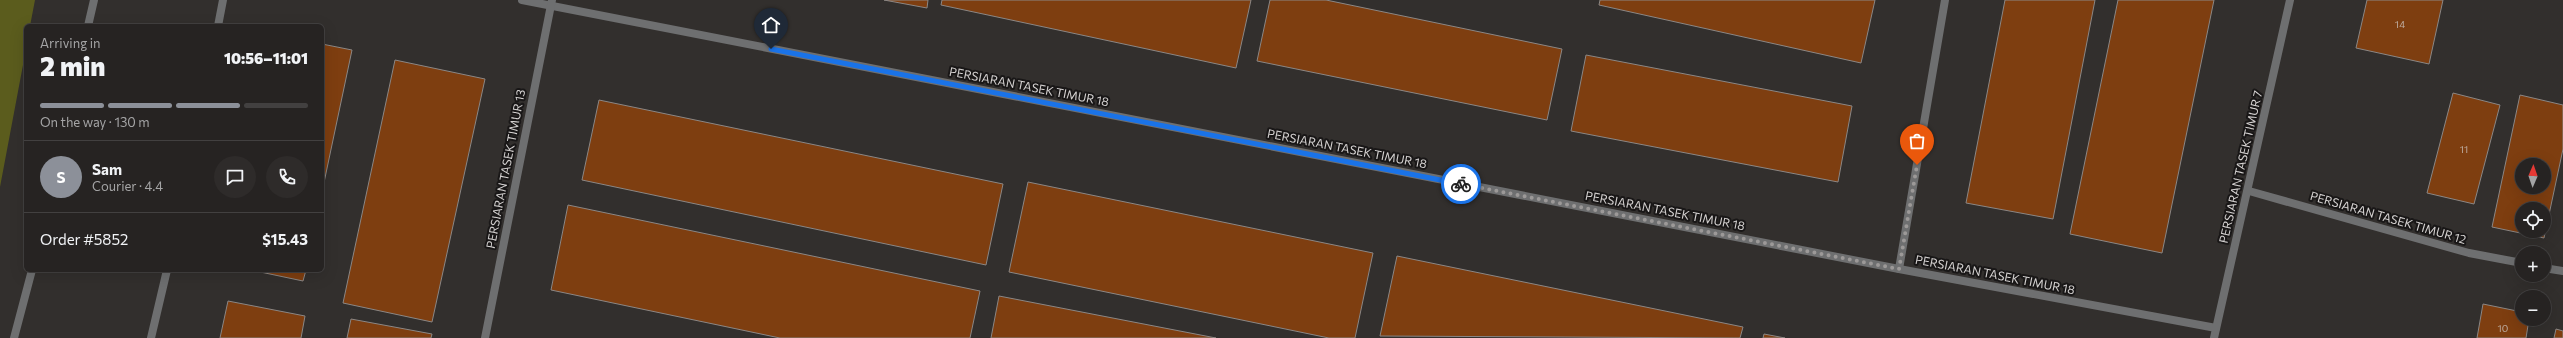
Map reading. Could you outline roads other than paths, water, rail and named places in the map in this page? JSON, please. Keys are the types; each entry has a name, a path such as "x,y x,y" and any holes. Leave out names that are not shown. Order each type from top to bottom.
{"street":[{"path":"88,24 94,0"},
{"path":"218,24 223,0"},
{"name":"PERSIARAN TASEK TIMUR 18","path":"522,0 552,3 1899,269 2216,328"},
{"path":"1899,269 1945,0"},
{"name":"PERSIARAN TASEK TIMUR 7","path":"2214,338 2249,191 2290,0"},
{"name":"PERSIARAN TASEK TIMUR 13","path":"487,338 552,3"},
{"name":"PERSIARAN TASEK TIMUR 12","path":"2249,191 2469,253 2515,262"},
{"path":"2551,269 2563,271"},
{"path":"14,338 31,272"},
{"path":"151,338 167,272"}]}
